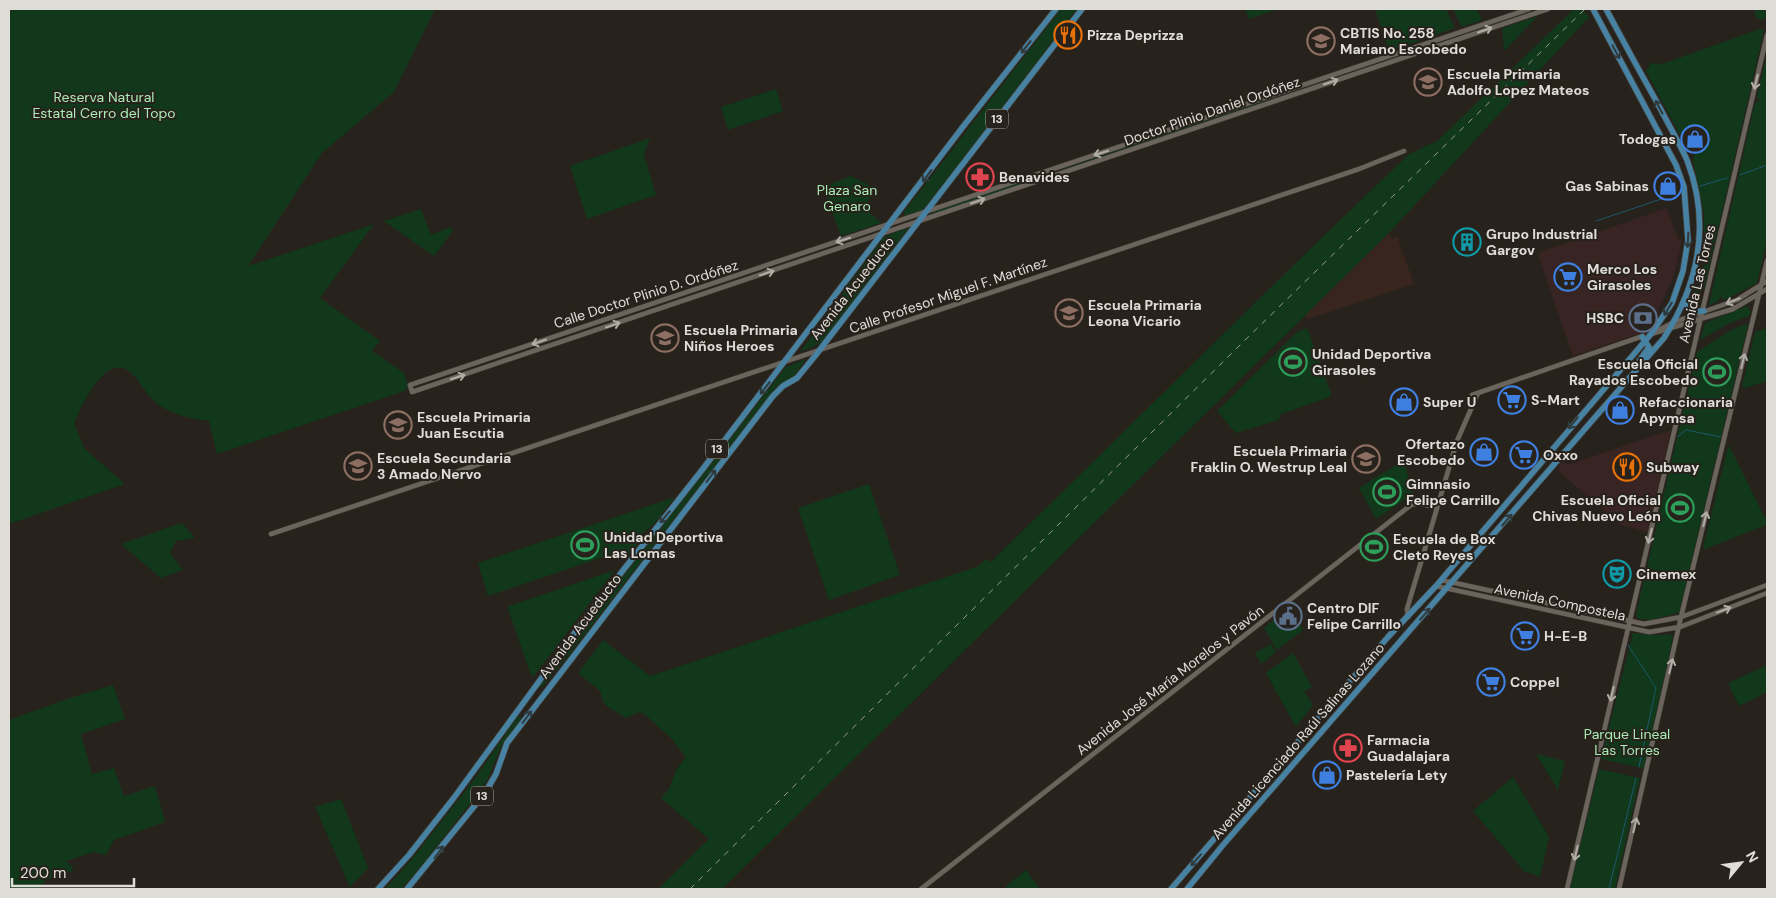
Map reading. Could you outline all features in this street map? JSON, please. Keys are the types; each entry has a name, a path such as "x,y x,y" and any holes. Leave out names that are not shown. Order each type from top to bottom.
{"main road":[{"name":"Avenida Acueducto","path":"378,889 409,855 448,806 572,635 786,360 962,128 1056,9"},
{"name":"Avenida Acueducto","path":"407,889 485,793 496,774 507,743 612,605 773,396 783,386 797,378 820,350 1082,9"},
{"path":"1593,9 1676,165 1684,186 1688,240 1683,271 1672,303 1651,334"},
{"path":"1606,9 1682,150 1692,178 1699,211 1700,236 1696,269 1690,289 1670,329 1637,368"},
{"path":"1690,289 1688,308 1694,312 1704,311"},
{"name":"Avenida Licenciado Raúl Salinas Lozano","path":"1171,889 1436,586 1644,338 1651,334"},
{"path":"1637,368 1638,362 1649,347 1644,338"},
{"name":"Avenida Licenciado Raúl Salinas Lozano","path":"1187,889 1637,368"},
{"path":"1556,444 1565,452"}],"street":[{"name":"Doctor Plinio Daniel Ordóñez","path":"889,225 1529,9"},
{"name":"Doctor Plinio Daniel Ordóñez","path":"882,234 1548,9"},
{"name":"Avenida Las Torres","path":"1567,889 1704,311 1767,35"},
{"path":"1269,96 1271,102"},
{"name":"Calle Profesor Miguel F. Martínez","path":"271,534 1344,174 1404,151"},
{"path":"1057,167 1058,174"},
{"name":"Calle Doctor Plinio D. Ordóñez","path":"882,234 412,392 410,384 889,225"},
{"path":"1619,889 1767,261"},
{"path":"1651,334 1674,322 1737,300 1767,281"},
{"path":"1651,334 1737,307 1767,289"},
{"path":"649,305 651,312"},
{"path":"1472,395 1644,338"},
{"path":"1408,617 1407,609 1457,441 1478,393"},
{"name":"Avenida José María Morelos y Pavón","path":"921,889 1411,505 1420,503 1438,508"},
{"name":"Avenida Compostela","path":"1441,580 1630,622 1655,623 1682,617 1767,585"},
{"name":"Avenida Compostela","path":"1436,586 1560,615 1628,629 1657,632 1680,627 1767,593"},
{"path":"1516,604 1518,598"},
{"path":"1560,615 1562,607"}],"shaded area":[{"path":"1667,208 1678,239 1682,240 1674,276 1658,311 1644,332 1573,356 1538,255 1540,252"},
{"path":"1389,233 1392,239 1397,236 1414,284 1308,319 1304,316"},
{"path":"1671,430 1648,532 1621,525 1557,470 1563,461 1567,465"}],"green space":[{"name":"Reserva Natural Estatal Cerro del Topo","path":"9,9 435,9 394,92 322,153 248,266 374,224 320,298 380,341 372,351 404,373 408,386 405,391 217,454 209,421 167,410 151,398 135,377 127,370 118,368 110,370 102,376 88,395 74,424 85,449 125,484 9,524"},
{"path":"1061,9 1077,9 924,210 904,216 904,212"},
{"path":"1245,9 1279,9 1249,19"},
{"path":"1375,9 1446,9 1455,28 1389,51"},
{"path":"1453,9 1477,9 1482,20 1462,27"},
{"path":"1574,9 1583,9 1589,17 1389,233 722,889 658,889 709,839 661,798 670,787 676,770 686,757 670,737 644,714 639,712 626,718 608,707 603,702 600,691 578,673 603,640 650,676 979,566 986,559 991,562 1409,154 1437,141"},
{"path":"1754,9 1767,9 1767,17 1761,20 1756,17"},
{"path":"1538,16 1505,50 1504,50 1502,28"},
{"path":"1760,29 1764,30 1704,289 1694,295 1694,291 1702,285 1701,268 1707,264 1710,244 1704,242 1704,214 1693,161 1695,151 1697,154 1704,151 1702,146 1711,138 1706,128 1702,127 1680,135 1646,71 1651,63 1662,64"},
{"path":"1767,53 1767,241 1757,283 1725,300 1720,297 1717,302 1709,305 1755,103 1759,101 1757,97"},
{"path":"776,89 783,111 728,130 721,107"},
{"path":"1268,99 1062,171 1060,170"},
{"path":"650,138 644,155 656,195 587,219 570,166"},
{"path":"1052,171 1053,173 933,214 931,212"},
{"name":"Plaza San Genaro","path":"851,176 877,189 864,207 881,223 841,236 823,187"},
{"path":"421,209 431,235 451,227 453,231 434,256 384,221"},
{"path":"909,227 821,343 800,352 884,237"},
{"path":"1747,306 1751,312 1749,316 1730,323 1700,340 1705,323"},
{"path":"1746,324 1748,325 1679,613 1650,620 1638,619 1636,614 1697,352 1731,330"},
{"name":"Unidad Deportiva Girasoles","path":"1307,328 1331,393 1330,397 1281,414 1279,420 1236,433 1217,411 1297,332"},
{"path":"1767,328 1767,381 1745,388 1742,386 1755,332"},
{"path":"806,359 794,376 775,389 569,655 541,688 538,686 786,367"},
{"path":"1728,447 1730,447 1767,522 1766,525 1705,549 1703,548"},
{"name":"Gimnasio Felipe Carrillo","path":"1404,460 1414,498 1408,501 1406,499 1376,519 1359,488"},
{"path":"869,484 900,575 829,600 798,508"},
{"name":"Unidad Deportiva Las Lomas","path":"675,497 655,523 643,533 641,540 628,556 624,550 488,596 478,563"},
{"path":"182,523 195,538 176,541 170,553 183,570 161,578 121,544"},
{"path":"615,570 534,676 531,675 508,609 509,606"},
{"path":"1290,607 1303,630 1277,650 1264,628"},
{"name":"Parque Lineal Las Torres","path":"1633,633 1669,634 1673,637 1644,768 1601,759"},
{"path":"1271,644 1276,652 1261,664 1255,653"},
{"path":"1293,653 1312,687 1304,692 1313,705 1296,727 1266,673"},
{"path":"1767,665 1767,692 1739,706 1728,683"},
{"path":"113,685 125,719 81,734 92,774 114,768 124,796 155,786 165,822 114,840 106,855 94,852 66,861 72,866 73,871 46,880 39,889 9,889 9,720"},
{"path":"518,716 522,718 501,746 487,781 421,867 401,889 385,889 411,860 473,781"},
{"path":"1536,754 1565,761 1558,790"},
{"name":"Parque Lineal Las Torres","path":"1599,769 1640,778 1615,889 1570,889"},
{"path":"1513,777 1549,837 1540,877 1524,871 1473,811"},
{"path":"341,799 368,868 350,887 315,807"},
{"path":"1026,870 1040,889 1008,889 1005,887"}],"waterway":[{"path":"1740,175 1767,165"},
{"path":"1700,186 1727,178"},
{"path":"1596,221 1679,193"},
{"path":"1677,437 1686,430 1721,437"},
{"path":"1628,645 1656,688 1639,767"},
{"path":"1609,889 1636,778"}],"railway":[{"path":"690,889 1240,345 1585,9"}],"place":[{"name":"Pizza Deprizza","path":"1068,35"},
{"name":"CBTIS No. 258 Mariano Escobedo","path":"1321,41"},
{"name":"Escuela Primaria Adolfo Lopez Mateos","path":"1428,82"},
{"name":"Todogas","path":"1695,139"},
{"name":"Benavides","path":"980,177"},
{"name":"Gas Sabinas","path":"1668,186"},
{"name":"Grupo Industrial Gargov","path":"1467,242"},
{"name":"Merco Los Girasoles","path":"1568,277"},
{"name":"Escuela Primaria Leona Vicario","path":"1069,313"},
{"name":"HSBC","path":"1643,318"},
{"name":"Escuela Primaria Niños Heroes","path":"665,338"},
{"name":"Unidad Deportiva Girasoles","path":"1293,362"},
{"name":"Escuela Oficial Rayados Escobedo","path":"1717,372"},
{"name":"S-Mart","path":"1512,400"},
{"name":"Super U","path":"1404,402"},
{"name":"Refaccionaria Apymsa","path":"1620,410"},
{"name":"Escuela Primaria Juan Escutia","path":"398,425"},
{"name":"Ofertazo Escobedo","path":"1484,452"},
{"name":"Oxxo","path":"1524,455"},
{"name":"Escuela Primaria Fraklin O. Westrup Leal","path":"1366,459"},
{"name":"Escuela Secundaria 3 Amado Nervo","path":"358,466"},
{"name":"Subway","path":"1627,467"},
{"name":"Gimnasio Felipe Carrillo","path":"1387,492"},
{"name":"Escuela Oficial Chivas Nuevo León","path":"1680,508"},
{"name":"Unidad Deportiva Las Lomas","path":"585,545"},
{"name":"Escuela de Box Cleto Reyes","path":"1374,547"},
{"name":"Cinemex","path":"1617,574"},
{"name":"Centro DIF Felipe Carrillo","path":"1288,616"},
{"name":"H-E-B","path":"1525,636"},
{"name":"Coppel","path":"1491,682"},
{"name":"Farmacia Guadalajara","path":"1348,748"},
{"name":"Pastelería Lety","path":"1327,775"}]}
